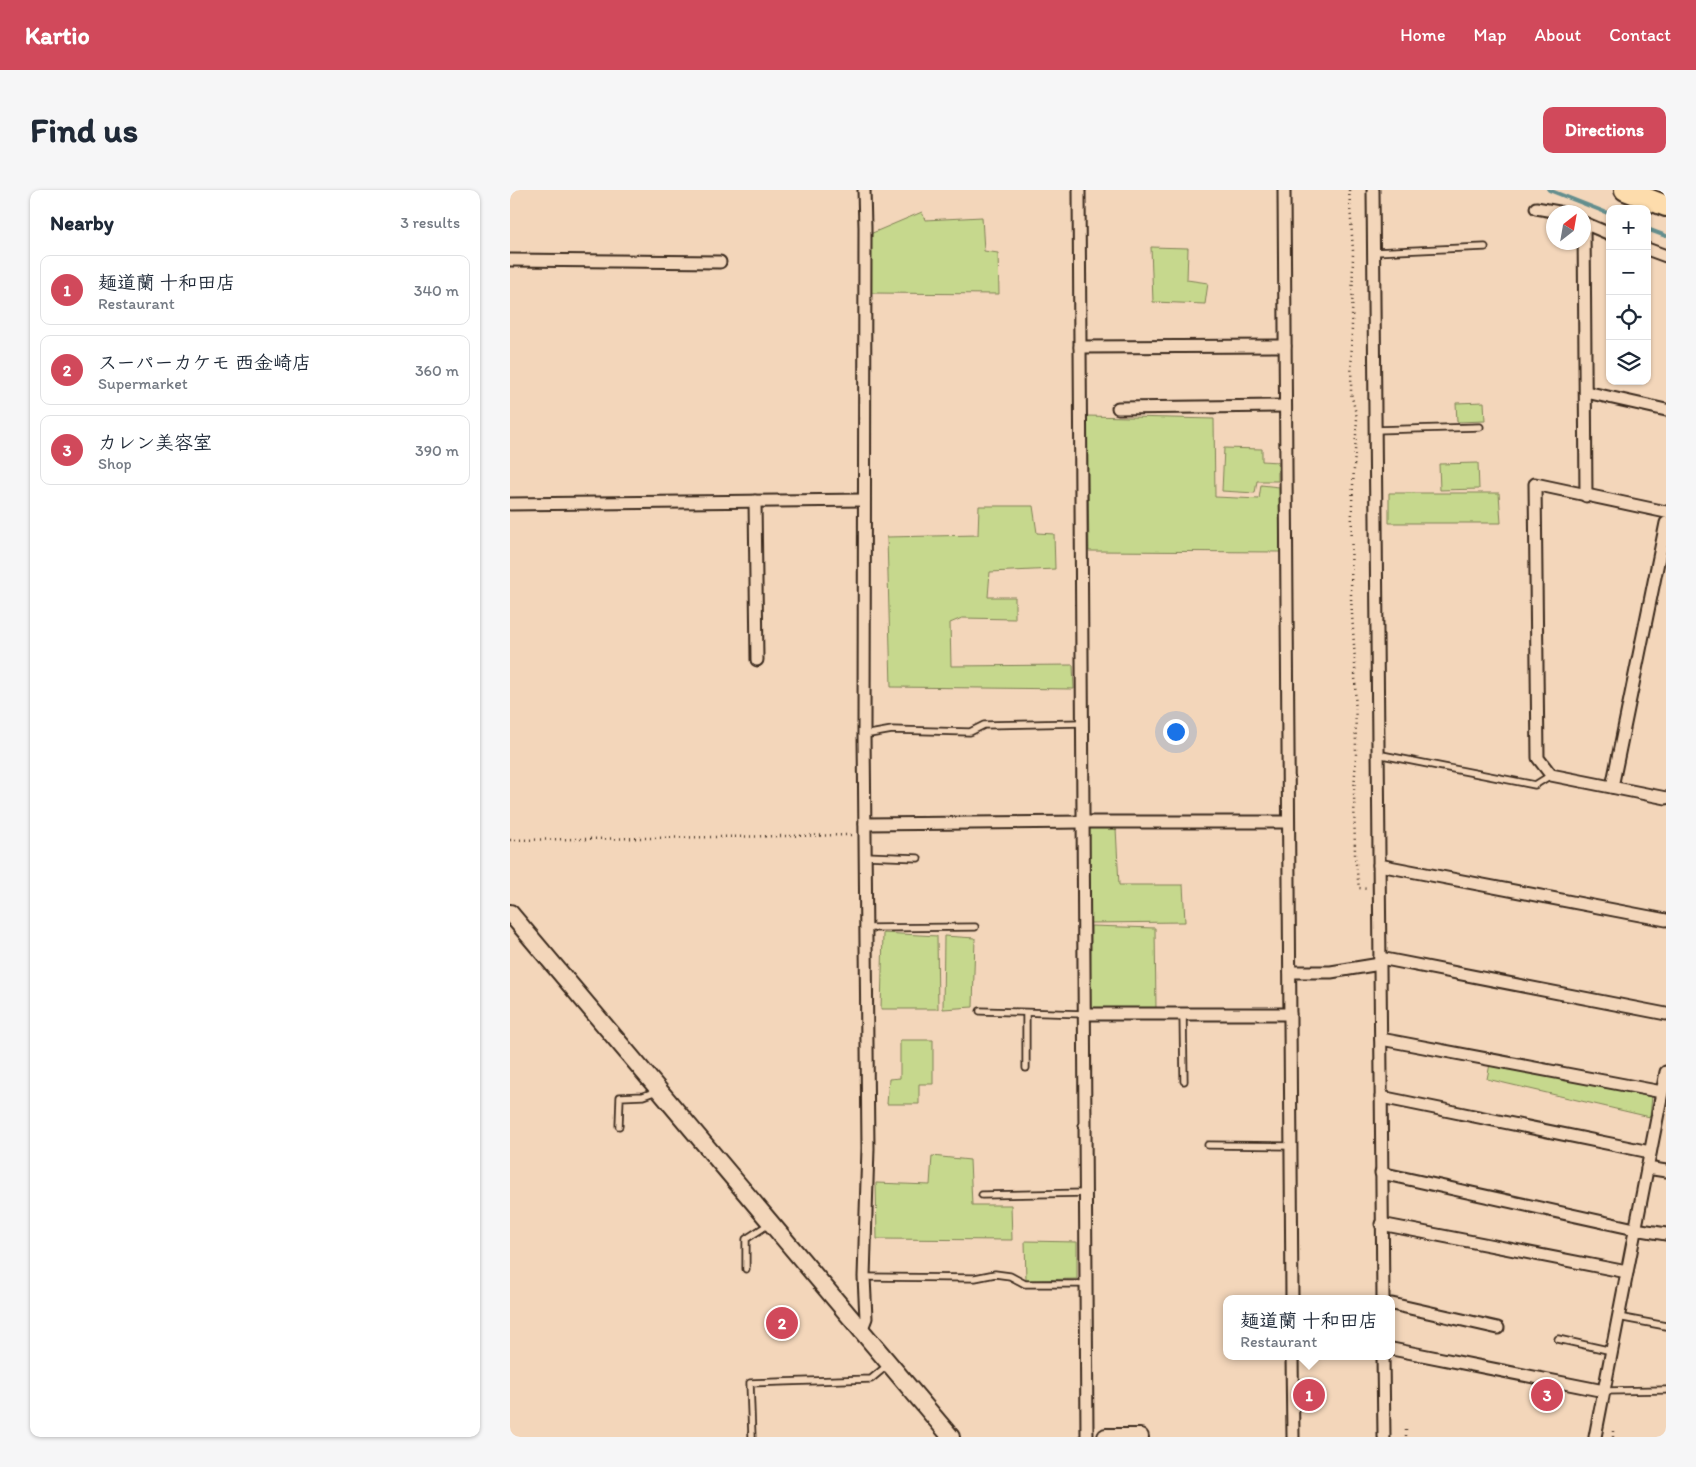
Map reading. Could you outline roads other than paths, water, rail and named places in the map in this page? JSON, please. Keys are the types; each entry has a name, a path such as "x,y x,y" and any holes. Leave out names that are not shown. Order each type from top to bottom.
{"highway":[{"path":"1625,190 1666,206"}],"street":[{"path":"861,1331 866,1318 864,1277 868,1148 864,735 864,190"},
{"path":"1079,190 1087,1437"},
{"path":"1284,190 1292,1295"},
{"path":"1373,190 1382,1295"},
{"path":"1536,208 1546,210"},
{"path":"1591,227 1606,232"},
{"path":"1584,250 1586,496"},
{"path":"1650,250 1666,256"},
{"path":"510,260 720,262"},
{"path":"1080,347 1285,346"},
{"path":"1586,392 1666,410"},
{"path":"1118,408 1286,406"},
{"path":"1666,512 1535,484 1538,758 1551,775 1666,798"},
{"path":"510,504 864,500"},
{"path":"755,501 757,660"},
{"path":"1612,787 1666,523"},
{"path":"865,830 1083,822 1288,822"},
{"path":"1379,865 1666,920"},
{"path":"510,913 951,1437"},
{"path":"1290,972 1331,972 1380,961 1666,1014"},
{"path":"1084,1014 1290,1014"},
{"path":"1381,1040 1662,1092"},
{"path":"1594,1437 1666,1072"},
{"path":"1381,1097 1650,1152"},
{"path":"1647,1168 1666,1171"},
{"path":"1380,1172 1635,1229 1666,1234"},
{"path":"1381,1224 1627,1272"},
{"path":"1395,1305 1498,1328"},
{"path":"1395,1350 1604,1391"},
{"path":"1292,1360 1293,1437"},
{"path":"1383,1360 1384,1437"},
{"path":"1106,1437 1140,1437"}],"lane":[{"path":"1374,252 1485,247"},
{"path":"1375,430 1480,427"},
{"path":"864,735 892,730 970,732 984,725 1082,723"},
{"path":"1377,754 1535,785 1551,775"},
{"path":"865,856 918,858"},
{"path":"866,928 975,927"},
{"path":"980,1011 1084,1014"},
{"path":"1026,1012 1026,1068"},
{"path":"1183,1014 1184,1081"},
{"path":"619,1126 620,1097 643,1096 659,1090"},
{"path":"1208,1145 1291,1146"},
{"path":"982,1195 1085,1193"},
{"path":"746,1269 746,1238 771,1223"},
{"path":"864,1277 975,1278 995,1274 1010,1276 1025,1284 1086,1284"},
{"path":"1618,1317 1666,1326"},
{"path":"1558,1339 1612,1351"},
{"path":"752,1437 750,1383 870,1379 890,1364"},
{"path":"1604,1391 1666,1390"}],"waterway":[{"path":"1549,190 1606,212"},
{"path":"1651,230 1666,236"}],"place":[{"name":"スーパーカケモ 西金崎店","path":"782,1323"},
{"name":"麺道蘭 十和田店","path":"1309,1395"},
{"name":"カレン美容室","path":"1547,1395"}]}
